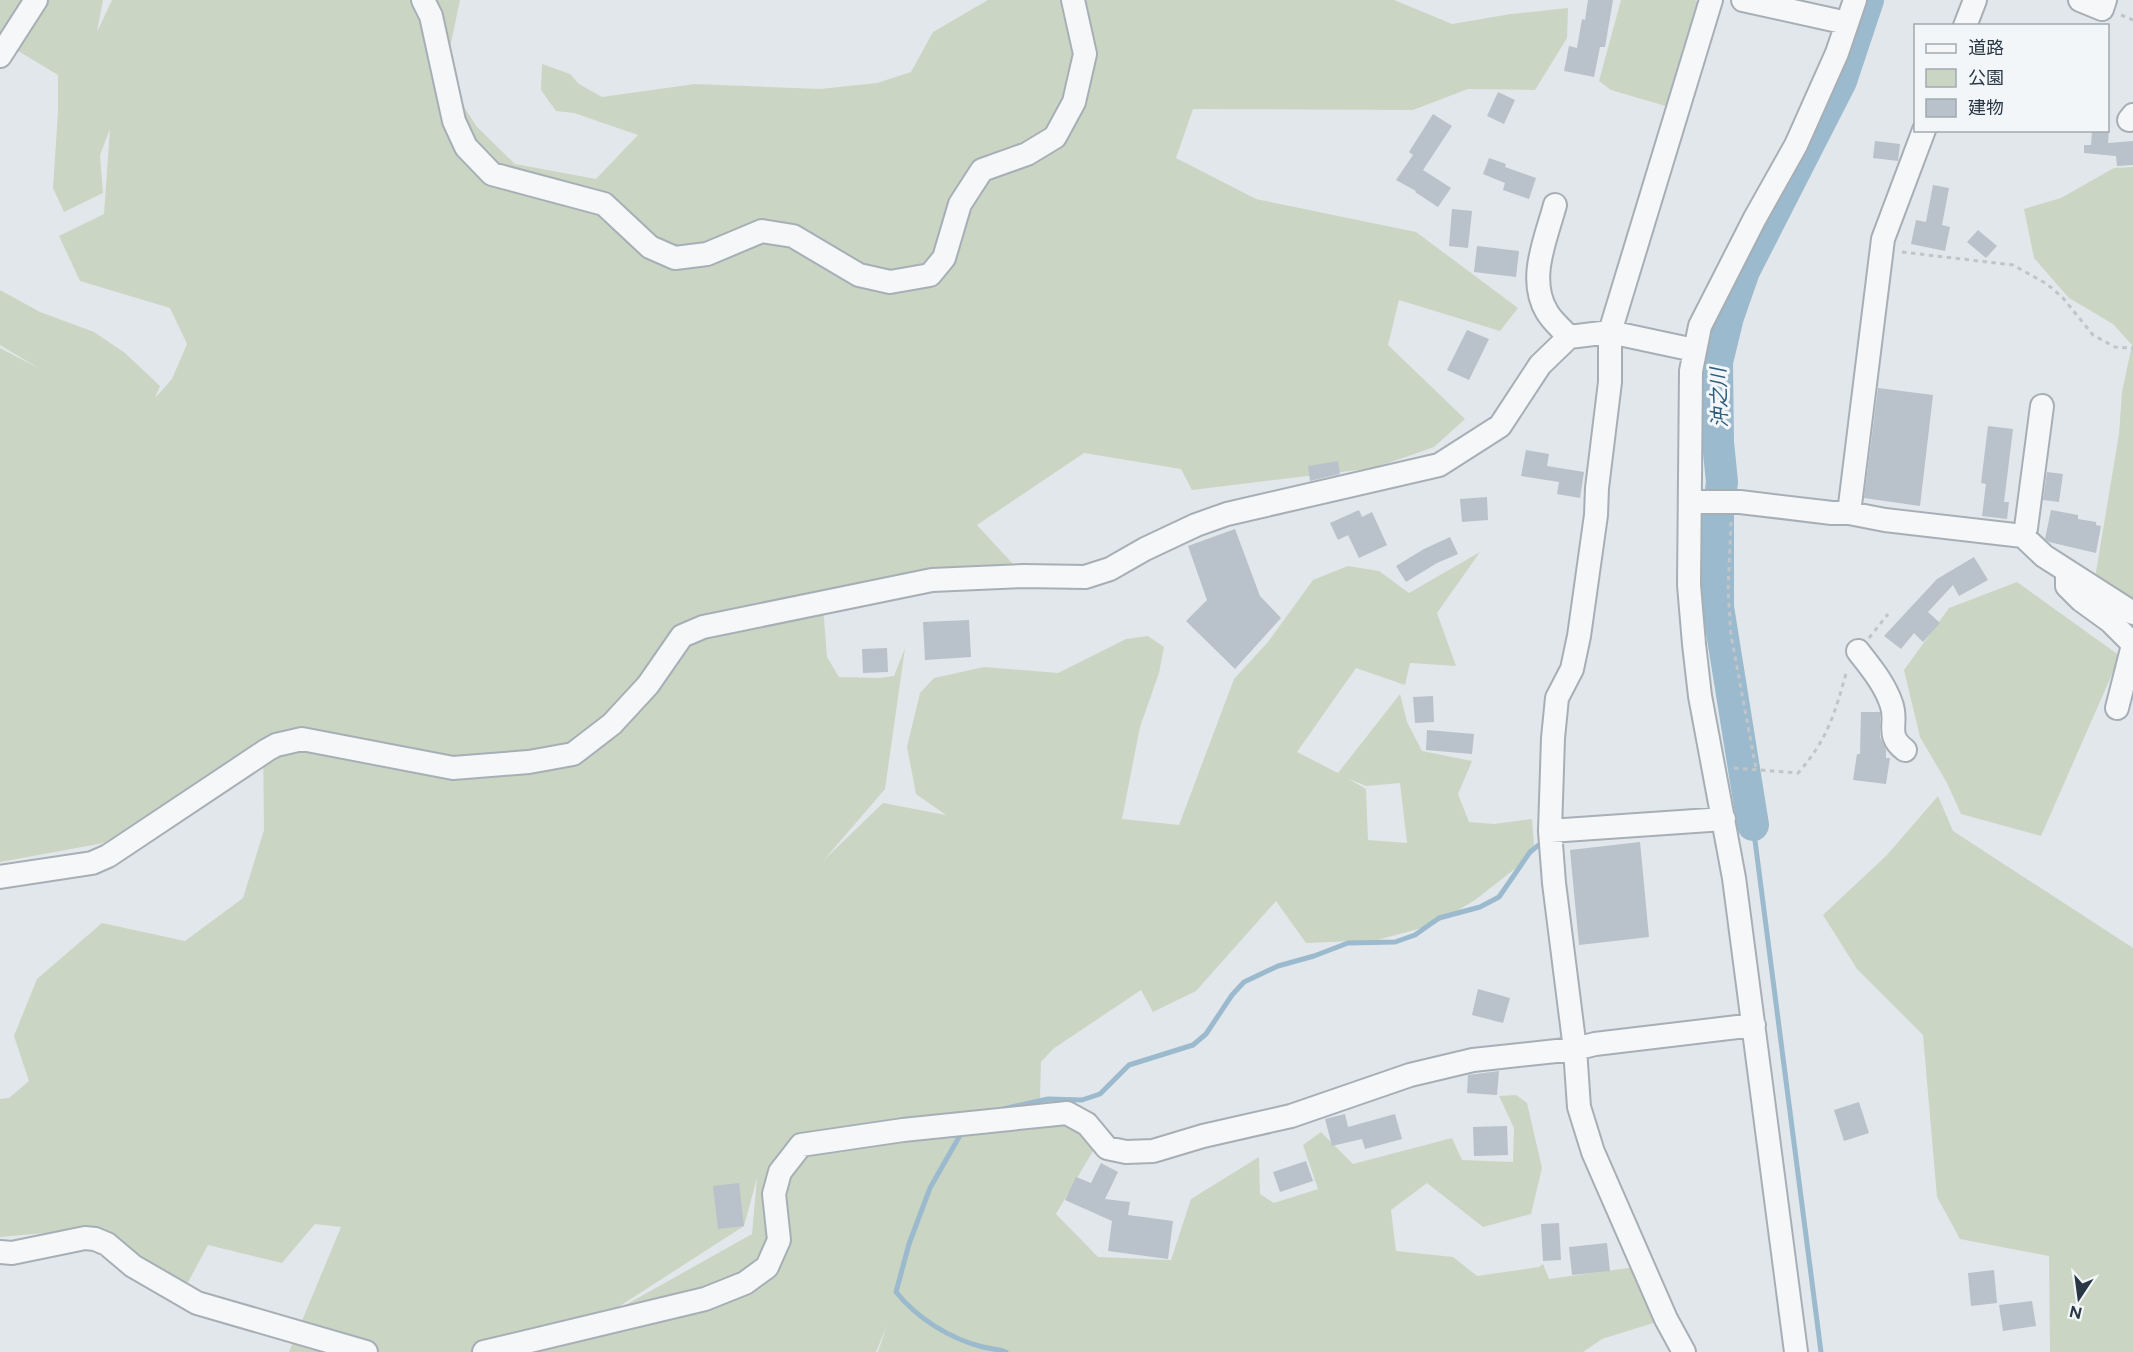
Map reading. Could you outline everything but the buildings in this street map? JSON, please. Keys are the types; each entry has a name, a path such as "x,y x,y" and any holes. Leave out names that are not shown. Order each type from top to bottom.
{"street":[{"path":"0,56 36,0"},
{"path":"423,0 430,16 454,121 466,147 492,174 604,204 650,248 675,258 707,254 762,231 793,236 859,275 890,282 930,275 944,258 960,204 982,170 1027,154 1055,137 1074,102 1085,54 1073,0"},
{"path":"1684,1352 1666,1319 1593,1152 1579,1107 1575,1048 1554,883 1550,831 1553,738 1557,698 1572,669 1579,636 1596,515 1597,488 1610,382 1610,332 1711,0"},
{"path":"1743,0 1847,23"},
{"path":"1796,1352 1754,1025 1724,819 1700,696 1694,644 1689,585 1690,401 1694,350 1700,326 1796,145 1837,53 1855,0"},
{"path":"1966,24 1975,0"},
{"path":"2080,0 2102,9 2105,0"},
{"path":"1849,513 1883,239 1923,132"},
{"path":"1555,204 1537,275 1540,296 1548,313 1569,336"},
{"path":"0,877 92,863 108,856 276,745 302,740 453,768 529,762 573,754 612,724 648,685 682,636 710,625 932,580 1024,576 1084,577 1110,569 1145,549 1196,525 1227,514 1439,465 1500,426 1539,365 1569,336 1610,332 1694,350"},
{"path":"2023,536 2026,528 2042,406"},
{"path":"1690,502 1733,502 1849,513 1885,520 2023,536 2044,556 2133,613"},
{"path":"2067,571 2067,586 2081,600 2110,621 2133,645 2117,708"},
{"path":"1858,651 1884,685 1893,707 1892,732 1896,744 1905,750"},
{"path":"1550,831 1724,819"},
{"path":"484,1352 705,1299 744,1282 767,1267 778,1240 774,1194 780,1172 801,1145 903,1130 1067,1113 1087,1124 1107,1148 1126,1152 1153,1151 1203,1136 1291,1116 1410,1075 1473,1059 1754,1025"},
{"path":"0,1252 12,1253 85,1238 95,1239 107,1244 133,1266 197,1303 366,1352"}],"path":[{"path":"1882,250 2013,265 2047,284 2063,298 2093,335 2115,347 2133,348"},
{"path":"1733,502 1728,590 1731,635 1756,770"},
{"path":"1715,770 1738,767 1798,773 1828,730 1847,669 1858,651 1888,614"}],"green space":[{"path":"0,0 103,0 97,32 112,0 460,0 444,76 477,127 515,164 596,179 638,135 574,113 556,111 541,90 542,64 570,74 579,84 602,97 695,84 820,89 877,83 911,72 933,32 988,0 1072,0 1080,29 1085,0 1394,0 1452,24 1511,14 1568,8 1567,38 1535,90 1468,89 1413,110 1193,109 1176,158 1256,199 1416,232 1518,308 1500,331 1399,300 1388,345 1465,419 1434,447 1374,468 1192,490 1181,469 1084,453 977,525 1024,576 823,606 827,657 839,677 894,676 905,648 885,789 824,860 883,803 946,815 916,794 907,747 920,693 934,678 984,667 1058,673 1126,639 1148,636 1164,647 1159,673 1140,727 1122,819 1179,825 1234,679 1268,642 1313,580 1348,566 1379,571 1409,593 1480,552 1437,613 1456,666 1410,663 1405,685 1356,668 1297,752 1338,773 1400,694 1407,722 1422,751 1472,761 1458,794 1469,822 1494,824 1532,819 1534,845 1516,868 1475,900 1433,925 1377,940 1306,943 1276,901 1196,991 1153,1012 1141,990 1053,1049 1041,1062 1040,1097 1047,1108 1100,1139 1056,1214 1098,1257 1171,1260 1191,1199 1259,1157 1260,1194 1274,1203 1318,1189 1303,1145 1321,1132 1353,1164 1452,1138 1462,1160 1513,1162 1514,1128 1499,1096 1516,1095 1527,1103 1542,1168 1531,1214 1483,1227 1427,1183 1391,1210 1396,1251 1453,1257 1477,1276 1539,1267 1543,1264 1549,1279 1643,1266 1666,1319 1602,1339 1583,1352 878,1352 887,1325 876,1352 289,1352 341,1227 315,1224 282,1263 208,1245 186,1286 180,1285 102,1228 0,1237 0,1099 9,1098 29,1081 14,1036 37,979 102,923 185,941 243,898 264,830 263,740 104,843 0,862 0,348 40,369 0,345 0,290 40,312 94,332 125,353 160,386 155,398 172,379 187,344 170,308 80,281 59,236 104,214 110,129 100,155 103,193 64,212 53,188 58,75 15,49 0,64","holes":["1347,778 1366,786 1400,783 1407,843 1368,840 1366,789","757,1178 752,1234 595,1322 744,1226"]},
{"path":"1621,0 1694,0 1701,2 1669,107 1611,90 1599,81"},
{"path":"2133,167 2133,602 2095,578 2119,434 2122,392 2132,345 2113,324 2069,298 2034,258 2024,209 2061,198 2114,168"},
{"path":"2017,582 2120,656 2041,836 1961,814 1947,783 1920,737 1904,670 1949,608"},
{"path":"1938,796 1953,831 2133,948 2133,1352 2050,1352 2049,1256 1960,1239 1937,1197 1923,1035 1857,969 1823,915 1887,855"}],"waterway":[{"name":"沖之川","path":"1753,825 1718,607 1718,513 1722,482 1718,442 1717,362 1728,317 1744,271 1841,81 1868,0"},
{"path":"1730,827 1753,825 1821,1352"},
{"path":"1003,1109 1048,1099 1082,1100 1100,1094 1129,1065 1193,1045 1206,1034 1232,995 1244,982 1278,966 1348,943 1395,942 1415,935 1439,918 1480,907 1499,897 1530,852 1545,840"},
{"path":"963,1130 930,1188 909,1244 896,1292 924,1319 947,1333 958,1339 1006,1352"}]}
